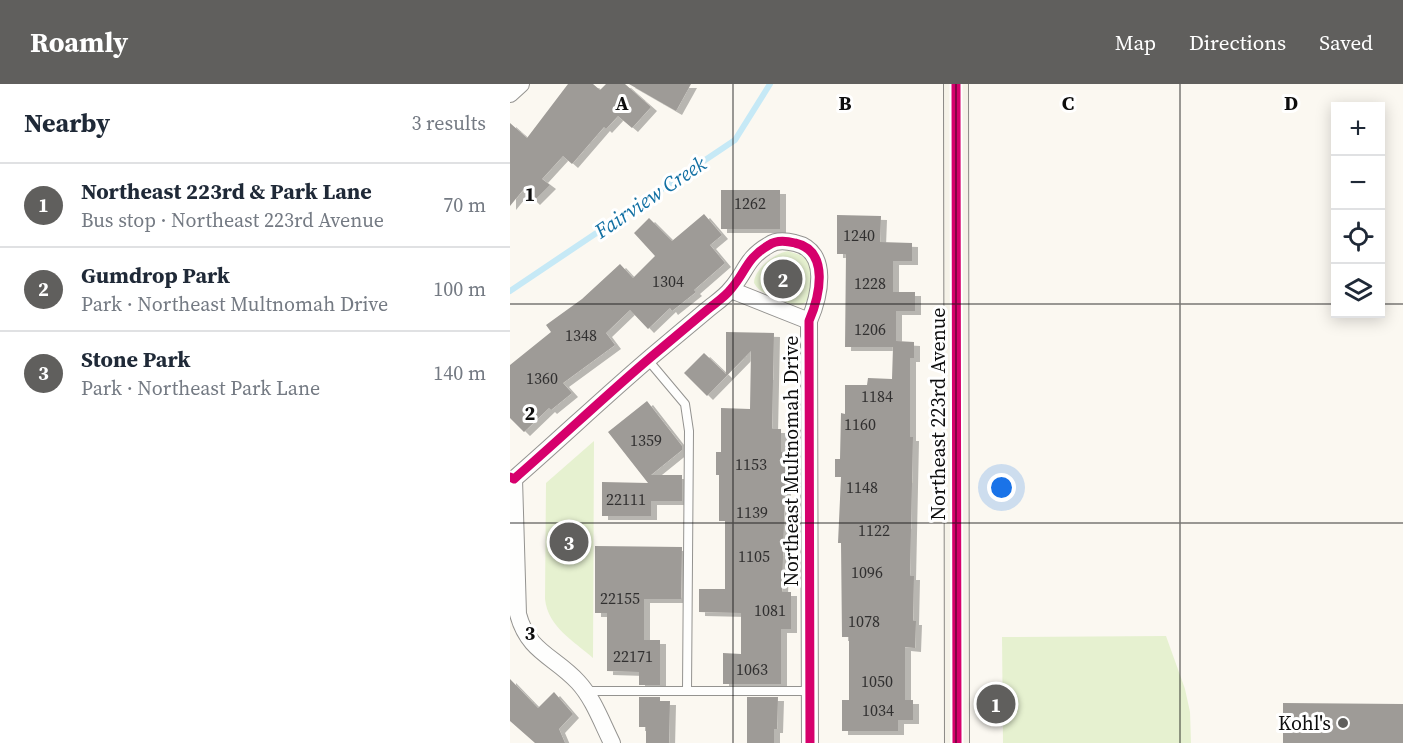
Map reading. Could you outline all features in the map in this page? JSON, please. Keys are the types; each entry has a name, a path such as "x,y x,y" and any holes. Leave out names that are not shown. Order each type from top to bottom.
{"main road":[{"name":"Northeast 223rd Avenue","path":"956,84 957,743"}],"street":[{"path":"510,94 521,84"},
{"name":"Northeast Multnomah Drive","path":"512,478 731,290 748,261 759,251 772,243 784,241 797,243 810,251 818,263 817,303 809,321 810,743"},
{"name":"Northeast Multnomah Drive","path":"731,290 809,321"},
{"path":"512,478 518,614 522,630 530,641 577,681 585,691 612,743"}],"lane":[{"path":"648,360 685,404 689,431 687,690"},
{"path":"585,691 809,691"}],"green space":[{"path":"788,251 806,258 811,270 810,294 802,304 790,304 765,293 754,283 757,272 766,262"},
{"path":"594,441 593,658 556,625 547,609 545,599 546,483"},
{"path":"1166,636 1185,689 1190,712 1191,743 1003,743 1002,637"}],"building":[{"path":"568,84 593,84 600,90 606,84 625,84 651,107 632,128 618,116 606,129 604,127 572,164 563,156 542,179 550,185 534,201 523,190 510,206 510,123 527,138"},
{"path":"629,84 691,84 676,111"},
{"path":"721,190 780,190 780,229 721,229"},
{"path":"704,214 722,235 710,245 725,263 694,290 696,292 672,311 670,308 648,329 630,310 606,333 615,345 563,383 572,393 551,410 549,408 524,432 510,418 510,365 551,332 546,325 582,299 620,264 633,278 655,256 634,233 649,218 672,241"},
{"path":"837,215 881,216 880,242 912,243 912,261 893,261 893,292 915,292 915,311 896,311 896,341 914,342 914,358 910,358 910,437 913,437 910,576 914,576 913,621 916,621 915,648 905,647 905,700 913,700 913,720 898,720 898,731 842,731 842,700 849,700 849,637 842,637 841,543 838,543 841,477 835,477 835,459 840,459 841,413 845,414 845,385 867,385 868,378 892,379 893,347 845,347 846,254 837,254"},
{"path":"726,332 774,333 772,429 781,429 781,452 786,452 782,592 791,592 791,629 781,629 781,684 723,684 723,653 741,654 741,613 699,612 699,589 725,589 725,521 719,521 719,475 716,475 716,452 721,452 721,408 750,409 751,351 707,396 684,373 704,353 726,374"},
{"path":"647,401 682,446 682,450 651,475 682,475 682,501 651,501 651,516 602,516 602,482 648,483 608,432"},
{"path":"595,546 682,547 681,599 644,599 644,640 660,640 660,685 639,685 639,672 607,671 607,613 595,613"},
{"path":"510,679 538,708 554,692 573,714 559,729 565,743 535,743 510,721"},
{"path":"639,697 660,697 660,701 670,701 669,743 646,743 646,727 639,727"},
{"path":"747,697 778,697 774,743 747,743"},
{"name":"Kohl's","path":"1283,703 1403,704 1403,743 1283,743"}],"waterway":[{"name":"Fairview Creek","path":"510,291 735,140 770,84"}],"cycle path":[{"path":"956,84 957,743"},
{"path":"510,477 514,479 634,372 726,295 761,250 772,243 782,241 795,243 814,255 819,276 816,300 809,321 810,743"}],"place":[{"name":"Gumdrop Park","path":"783,279"},
{"name":"Stone Park","path":"569,542"},
{"name":"Northeast 223rd & Park Lane","path":"996,704"},
{"name":"Kohl's","path":"1343,723"}]}
